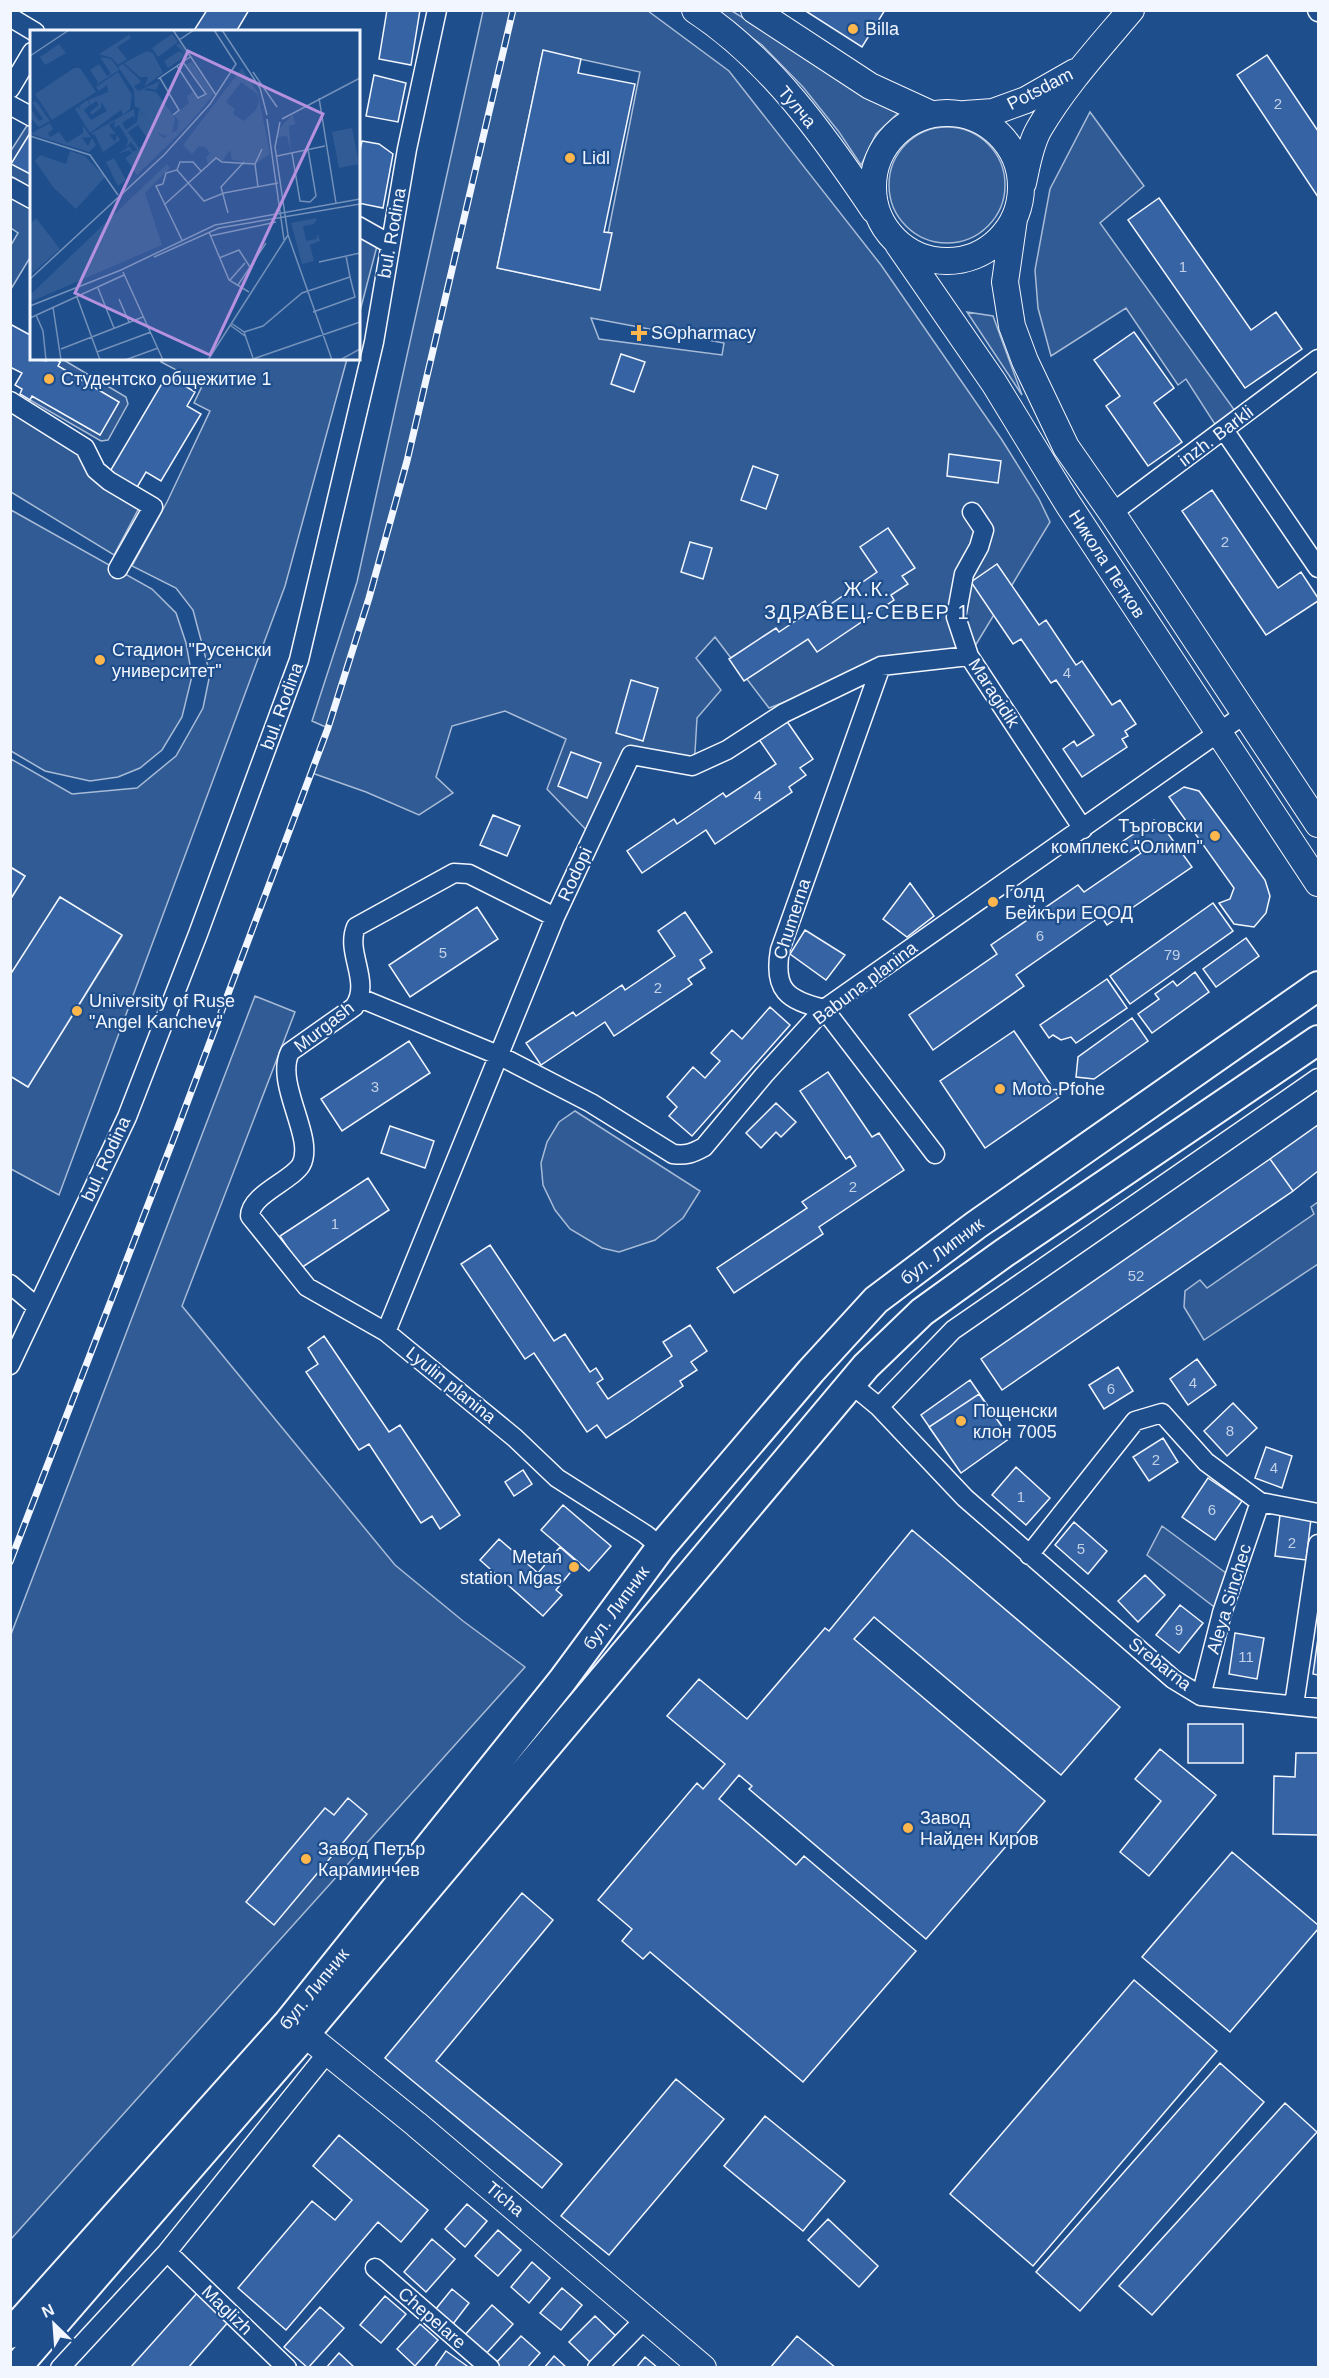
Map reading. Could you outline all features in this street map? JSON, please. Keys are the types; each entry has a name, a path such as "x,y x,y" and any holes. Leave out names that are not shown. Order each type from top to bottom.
{"main road":[{"name":"Тулча","path":"695,10 722,28 786,92 835,155 880,220"},
{"path":"754,10 870,86 931,114"},
{"name":"Potsdam","path":"1021,192 1029,156 1039,130 1083,67 1131,10"},
{"name":"Potsdam","path":"962,114 993,112 1026,100 1083,67"},
{"path":"931,114 962,114 982,121 999,134 1012,151 1020,171 1021,192 1014,219 1003,236 988,249 969,258 950,261 929,260 911,252 898,244 880,220 875,206 873,186 875,166 884,148 896,133 913,121 931,114"},
{"name":"Никола Петков","path":"1014,219 1005,282 1012,326 1025,361 1066,447 1318,824"},
{"name":"Никола Петков","path":"898,244 994,383 1068,504 1318,883"},
{"name":"бул. Липник","path":"10,2334 288,2022 562,1681 661,1547 811,1371 876,1300 976,1225 1318,986"},
{"name":"бул. Липник","path":"16,2367 305,2034 850,1383 922,1312 1014,1246 1318,1040"},
{"name":"Ticha","path":"305,2034 416,2124 702,2367"}],"street":[{"name":"bul. Rodina","path":"10,1365 127,1117 194,945 299,660 374,342 407,149 437,10"},
{"path":"10,17 32,30"},
{"path":"10,89 30,55"},
{"path":"10,105 30,116"},
{"path":"10,188 30,198"},
{"path":"360,227 390,244"},
{"name":"inzh. Barkli","path":"1112,513 1318,359"},
{"path":"10,401 85,448 96,470 102,476 153,507 118,569"},
{"path":"1224,430 1318,568"},
{"name":"Maragidik","path":"972,512 984,531 979,547 964,574 956,616 969,656 1083,829"},
{"name":"Rodopi","path":"386,1332 555,917 632,755 692,766 727,750 784,713 881,666 969,656"},
{"name":"Chumerna","path":"824,1009 800,1003 783,988 776,971 780,950 881,666"},
{"name":"Babuna planina","path":"498,1055 591,1103 674,1154 683,1156 704,1147 764,1075 824,1009 1245,714"},
{"name":"Murgash","path":"250,1215 252,1205 300,1166 304,1148 285,1062 290,1052 354,1007 360,998 361,986 353,939 356,927 454,873 469,874 555,917"},
{"path":"360,998 498,1055"},
{"path":"824,1009 935,1154"},
{"path":"879,1407 953,1330 1318,1078"},
{"name":"Lyulin planina","path":"250,1215 307,1287 386,1332 515,1438 558,1478 645,1533 661,1547"},
{"path":"10,1284 37,1307"},
{"name":"Srebarna","path":"850,1383 879,1407 965,1498 1173,1679 1201,1696 1318,1708"},
{"path":"1029,1555 1135,1421 1162,1413 1206,1462 1260,1502 1318,1513"},
{"name":"Aleya Sinchec","path":"1201,1696 1222,1613 1260,1502"},
{"path":"1294,1705 1318,1544"},
{"path":"60,2367 167,2252 328,2052"},
{"name":"Maglizh","path":"167,2252 287,2367"},
{"name":"Chepelare","path":"375,2268 490,2367"},
{"path":"597,2367 646,2318"}],"shaded area":[{"path":"483,11 648,11 729,71 881,265 1002,440 1039,499 1050,522 969,656 881,666 769,708 715,637 696,658 721,690 697,718 692,766 631,755 593,837 547,789 566,739 505,711 452,726 436,777 453,793 419,815 366,792 312,773 328,728 312,721 357,582","holes":["543,51 640,72 597,289 497,268","591,318 724,343 722,355 599,339"]},
{"path":"716,11 732,11 898,113 876,134 861,165 839,132 803,87 762,45"},
{"path":"1090,112 1144,186 1100,223 1238,415 1218,429 1186,379 1178,385 1126,308 1051,356 1038,308 1035,270 1050,189"},
{"path":"28,124 30,125 30,187 11,176 10,152"},
{"path":"947,127 969,131 988,144 1001,163 1005,185 1001,207 988,226 969,239 947,243 925,239 906,226 893,207 889,185 893,163 906,144 925,131"},
{"path":"10,196 30,208 30,258 11,289 11,245 18,233 11,228"},
{"path":"360,236 377,246 360,311"},
{"path":"967,312 993,316 1022,395"},
{"path":"64,360 126,397 128,404 108,440 101,441 30,400 32,396 100,435 119,402 58,366"},
{"path":"162,360 347,360 285,586 59,1195 11,1169 11,1076 28,1087 122,936 60,897 11,975 10,900 25,876 11,867 11,759 72,794 137,788 176,756 203,708 210,674 193,610 176,588 132,566 167,502 210,411 194,403 203,384 161,362"},
{"path":"10,408 77,447 139,508 114,555 11,492"},
{"name":"Стадион \"Русенски университет\"","path":"11,510 152,589 176,613 186,643 192,676 182,717 162,750 140,768 118,777 90,781 45,771 11,751"},
{"path":"255,996 295,1012 182,1306 395,1565 463,1621 525,1667 11,2239 10,1637"},
{"path":"575,1111 700,1191 683,1218 655,1240 619,1252 602,1248 570,1229 555,1210 543,1185 541,1163 547,1142 559,1122"},
{"path":"1318,1202 1318,1264 1204,1340 1184,1307 1185,1291 1200,1280 1207,1288 1314,1214 1311,1207"},
{"path":"1162,1526 1234,1579 1222,1613 1147,1555"}],"building":[{"path":"207,10 249,10 237,30 194,30"},
{"path":"387,10 420,10 411,65 379,59"},
{"name":"Billa","path":"804,10 885,10 862,47"},
{"name":"Lidl","path":"543,50 581,59 578,73 635,84 604,232 612,233 600,290 497,268"},
{"path":"1267,55 1318,131 1318,197 1237,75"},
{"path":"374,75 406,83 398,122 366,116"},
{"path":"30,133 30,174 11,164"},
{"path":"362,141 379,144 393,154 383,208 360,203"},
{"path":"1159,198 1251,330 1276,312 1302,349 1245,388 1128,220"},
{"name":"Студентско общежитие 1","path":"10,324 30,335 30,360 57,360 60,362 58,366 119,402 100,435 32,396 30,400 20,394 22,389 15,385 22,373 10,367"},
{"path":"1134,332 1174,388 1154,403 1182,442 1148,466 1106,406 1120,396 1094,360"},
{"path":"621,354 645,362 634,392 611,384"},
{"path":"167,375 195,392 187,406 201,414 161,481 146,472 136,489 109,473"},
{"path":"949,454 1001,461 998,483 947,476"},
{"path":"753,466 778,475 766,509 741,500"},
{"path":"1212,490 1278,588 1301,572 1318,598 1318,601 1266,635 1182,511"},
{"path":"888,528 915,568 902,576 908,584 891,595 894,600 817,652 808,639 744,681 729,659 776,628 779,632 825,601 828,606 877,572 860,547"},
{"path":"690,542 712,548 703,579 681,572"},
{"path":"997,564 1039,625 1046,620 1076,665 1082,661 1112,705 1120,700 1136,724 1125,731 1128,736 1122,739 1127,747 1082,777 1063,749 1074,741 1077,746 1094,735 1056,680 1051,683 1021,639 1013,644 971,582"},
{"path":"631,680 658,688 643,741 616,733"},
{"path":"786,720 813,759 800,768 806,775 789,787 792,792 715,844 706,830 642,873 627,851 674,819 677,824 723,793 726,797 776,764 758,738"},
{"path":"571,752 601,763 587,798 558,786"},
{"name":"Търговски комплекс \"Олимп\"","path":"1184,787 1199,791 1265,880 1270,896 1266,913 1254,927 1234,924 1219,903 1230,899 1234,888 1169,797"},
{"name":"Търговски комплекс \"Олимп\"","path":"1184,787 1199,791 1265,880 1270,896 1266,913 1254,927 1234,924 1219,903 1230,899 1234,888 1169,797"},
{"path":"493,815 520,826 507,856 480,845"},
{"path":"1154,820 1161,830 1164,828 1192,867 1107,925 1101,916 1016,975 1024,986 933,1050 909,1015 997,954 991,945 1078,885 1084,892 1141,853 1137,847 1126,854 1119,844"},
{"path":"10,867 25,876 10,900"},
{"path":"910,883 934,916 907,937 883,919"},
{"path":"60,897 122,935 28,1087 10,1076 10,975"},
{"name":"Търговски комплекс \"Олимп\"","path":"1213,903 1233,931 1130,1004 1110,976"},
{"name":"Търговски комплекс \"Олимп\"","path":"1213,903 1233,931 1130,1004 1110,976"},
{"path":"477,907 498,939 410,997 389,965"},
{"path":"685,912 712,952 700,960 705,968 688,979 692,984 614,1036 605,1022 541,1065 526,1043 573,1012 576,1016 622,985 625,990 675,956 658,931"},
{"path":"805,930 845,955 826,980 790,954"},
{"path":"1246,938 1259,956 1216,987 1203,969"},
{"path":"1246,938 1259,956 1216,987 1203,969"},
{"path":"1195,972 1209,992 1152,1033 1138,1014 1159,999 1155,994 1173,981 1177,986"},
{"path":"1195,972 1209,992 1152,1033 1138,1014 1159,999 1155,994 1173,981 1177,986"},
{"path":"1107,979 1127,1008 1076,1043 1071,1037 1061,1040 1053,1035 1049,1038 1040,1025"},
{"path":"1107,979 1127,1008 1076,1043 1071,1037 1061,1040 1053,1035 1049,1038 1040,1025"},
{"path":"770,1007 790,1025 692,1136 669,1116 677,1107 667,1097 693,1067 705,1078 720,1061 711,1053 732,1030 742,1039"},
{"path":"1132,1018 1148,1041 1094,1079 1076,1077 1078,1057"},
{"path":"1132,1018 1148,1041 1094,1079 1076,1077 1078,1057"},
{"name":"Moto-Pfohe","path":"1014,1031 1059,1097 985,1148 940,1081"},
{"path":"409,1041 430,1073 342,1131 321,1099"},
{"path":"828,1072 872,1137 879,1133 904,1170 819,1227 823,1234 734,1293 717,1268 807,1208 802,1202 856,1166 850,1156 846,1159 800,1091"},
{"path":"776,1103 796,1122 781,1137 776,1132 761,1148 746,1133"},
{"path":"1318,1125 1318,1171 1293,1191 1270,1159"},
{"path":"390,1126 434,1141 425,1168 381,1153"},
{"path":"1270,1159 1293,1191 1002,1390 981,1359"},
{"path":"368,1178 389,1210 301,1268 280,1236"},
{"path":"490,1245 554,1341 565,1334 590,1372 596,1368 603,1379 597,1383 608,1399 672,1356 663,1342 690,1325 707,1351 691,1362 697,1370 680,1381 683,1386 606,1438 597,1425 587,1432 534,1353 525,1359 461,1264"},
{"path":"324,1336 389,1432 400,1425 460,1515 440,1529 432,1516 421,1523 369,1444 359,1450 306,1372 318,1364 308,1348"},
{"path":"1197,1359 1216,1385 1188,1405 1170,1379"},
{"path":"1118,1367 1133,1391 1104,1409 1089,1385"},
{"name":"Пощенски клон 7005","path":"970,1380 1010,1438 961,1473 921,1415"},
{"name":"Пощенски клон 7005","path":"979,1394 1010,1438 961,1473 929,1427"},
{"path":"1233,1403 1257,1428 1227,1456 1204,1431"},
{"path":"1163,1438 1178,1462 1149,1481 1133,1457"},
{"path":"1266,1447 1292,1456 1282,1488 1255,1478"},
{"path":"1016,1467 1050,1498 1026,1525 992,1495"},
{"path":"523,1470 532,1484 514,1496 505,1482"},
{"path":"1208,1478 1242,1501 1215,1540 1182,1517"},
{"path":"563,1505 611,1546 589,1571 541,1530"},
{"path":"1280,1515 1311,1519 1306,1560 1275,1556"},
{"path":"1074,1522 1107,1551 1088,1574 1055,1545"},
{"name":"Завод Найден Киров","path":"912,1530 1120,1707 1061,1775 874,1617 854,1639 1045,1801 926,1939 749,1789 752,1786 739,1775 719,1799 796,1865 804,1856 916,1951 803,2082 650,1952 643,1959 622,1941 632,1929 598,1900 697,1783 703,1789 725,1764 667,1716 699,1679 747,1719 825,1628 829,1631"},
{"path":"499,1539 538,1573 560,1547 578,1563 556,1590 562,1595 543,1616 480,1560"},
{"path":"1145,1575 1165,1595 1138,1622 1118,1601"},
{"path":"1180,1605 1203,1623 1179,1653 1156,1635"},
{"path":"1235,1633 1264,1638 1257,1679 1229,1674"},
{"path":"1318,1638 1318,1675 1313,1674"},
{"path":"1188,1724 1243,1724 1243,1763 1188,1763"},
{"path":"1160,1749 1216,1795 1149,1876 1120,1852 1161,1801 1135,1779"},
{"path":"1296,1753 1318,1753 1318,1835 1273,1834 1274,1776 1295,1777"},
{"name":"Завод Петър Караминчев","path":"348,1798 367,1814 274,1925 246,1902 325,1808 334,1815"},
{"path":"1232,1852 1318,1925 1318,1929 1230,2032 1142,1957"},
{"path":"522,1893 553,1920 436,2061 562,2164 542,2188 385,2058"},
{"path":"1134,1980 1217,2051 1033,2266 950,2194"},
{"path":"1220,2063 1264,2102 1080,2311 1036,2272"},
{"path":"676,2079 724,2119 609,2255 561,2216"},
{"path":"1285,2103 1317,2132 1152,2315 1119,2286"},
{"path":"765,2116 845,2181 803,2231 724,2166"},
{"path":"339,2135 428,2210 401,2242 378,2222 286,2330 238,2288 312,2201 335,2220 352,2200 313,2166"},
{"path":"467,2204 487,2221 465,2247 445,2229"},
{"path":"828,2219 878,2266 859,2287 808,2240"},
{"path":"498,2230 521,2250 498,2276 475,2256"},
{"path":"432,2239 455,2259 426,2292 404,2272"},
{"path":"532,2262 550,2278 529,2303 511,2287"},
{"path":"562,2288 582,2305 561,2330 540,2313"},
{"path":"452,2289 469,2303 453,2324 435,2310"},
{"path":"198,2292 230,2320 188,2368 130,2368"},
{"path":"385,2296 406,2314 381,2343 360,2325"},
{"path":"492,2305 513,2324 485,2355 464,2336"},
{"path":"320,2307 344,2328 308,2368 284,2347"},
{"path":"595,2316 617,2337 591,2363 569,2342"},
{"path":"420,2324 438,2340 415,2366 397,2349"},
{"path":"521,2336 540,2353 527,2368 502,2368 496,2363"},
{"path":"797,2336 836,2368 770,2368"},
{"path":"446,2351 467,2366 465,2368 434,2368"},
{"path":"339,2353 355,2368 326,2368"},
{"path":"554,2356 567,2368 544,2368"},
{"path":"645,2357 658,2368 636,2368"}],"railway":[{"path":"10,1562 175,1135 328,728 369,598 407,461 513,10"}],"place":[{"name":"Billa","path":"853,29"},
{"name":"Lidl","path":"570,158"},
{"name":"SOpharmacy","path":"639,333"},
{"name":"Студентско общежитие 1","path":"49,379"},
{"name":"Стадион \"Русенски университет\"","path":"100,660"},
{"name":"Търговски комплекс \"Олимп\"","path":"1215,836"},
{"name":"Голд Бейкъри ЕООД","path":"993,902"},
{"name":"University of Ruse \"Angel Kanchev\"","path":"77,1011"},
{"name":"Moto-Pfohe","path":"1000,1089"},
{"name":"Пощенски клон 7005","path":"961,1421"},
{"name":"Metan station Mgas","path":"574,1567"},
{"name":"Завод Найден Киров","path":"908,1828"},
{"name":"Завод Петър Караминчев","path":"306,1859"}],"district":[{"name":"Ж.К. ЗДРАВЕЦ-СЕВЕР 1","path":"867,600"}]}
